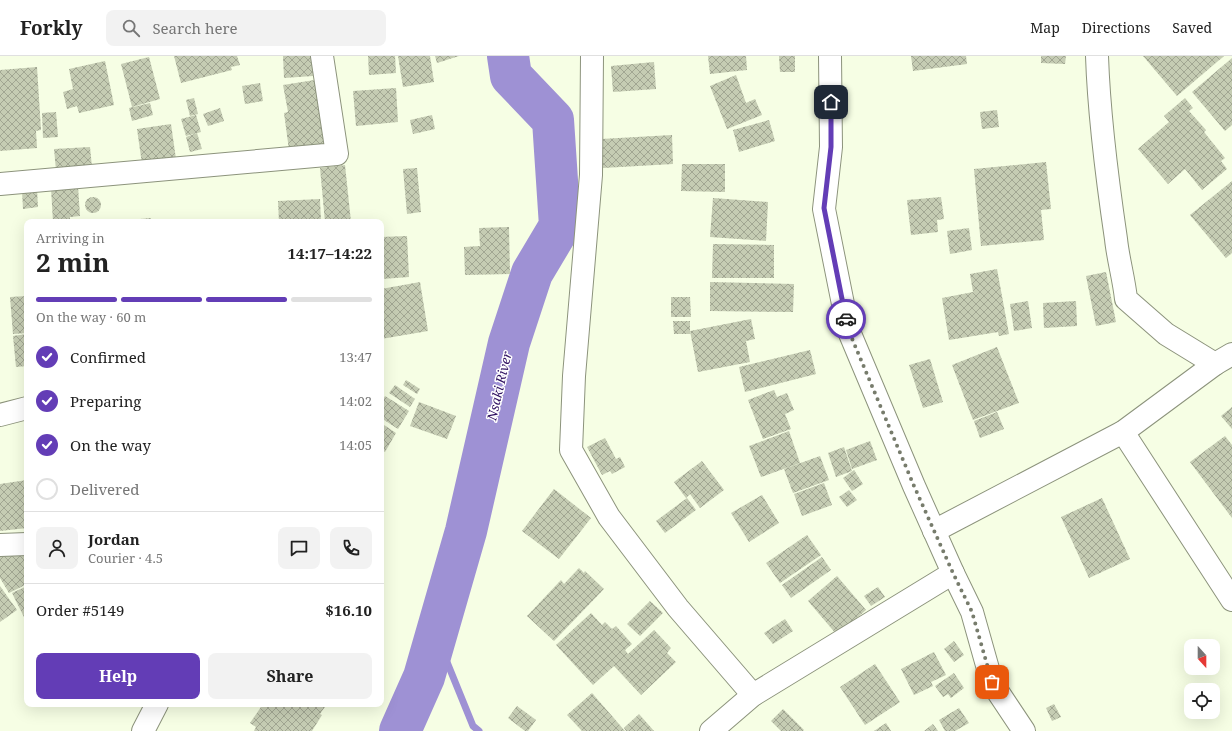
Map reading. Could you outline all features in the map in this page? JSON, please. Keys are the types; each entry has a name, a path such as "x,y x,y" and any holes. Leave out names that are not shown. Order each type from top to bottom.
{"street":[{"path":"0,184 337,154 322,56"},
{"path":"592,56 591,175 574,376 571,450 610,517 678,608 753,695"},
{"path":"830,56 831,147 824,208 848,329 934,531 972,612 992,682 1024,731"},
{"path":"1096,56 1098,98 1106,176 1126,299 1166,334 1223,359"},
{"path":"934,531 1123,432 1223,359"},
{"path":"0,415 24,409"},
{"path":"1123,432 1232,600"},
{"path":"0,545 24,544"},
{"path":"710,731 753,695 953,573"},
{"path":"143,731 155,707"}],"building":[{"path":"174,56 237,56 240,65 231,67 232,70 181,83"},
{"path":"283,56 312,56 313,76 284,78"},
{"path":"368,56 395,56 396,73 369,75"},
{"path":"398,56 430,56 434,82 403,87"},
{"path":"435,56 459,56 437,63"},
{"path":"708,56 746,56 747,70 710,74"},
{"path":"779,56 795,56 795,72 780,72"},
{"path":"911,56 966,56 967,64 913,71"},
{"path":"1041,56 1066,56 1065,64 1041,63"},
{"path":"1143,56 1224,56 1177,96"},
{"path":"149,57 160,99 132,107 121,64"},
{"path":"1232,58 1232,125 1225,131 1192,92"},
{"path":"105,61 114,105 79,113 77,106 67,109 63,92 73,89 69,69"},
{"path":"654,62 656,89 613,92 611,66"},
{"path":"37,67 41,130 36,131 37,148 0,151 0,70"},
{"path":"736,75 746,103 755,99 762,115 727,129 710,86"},
{"path":"321,79 331,144 289,150 284,113 288,112 283,85"},
{"path":"260,83 263,101 245,104 242,86"},
{"path":"396,88 398,122 356,126 353,91"},
{"path":"194,98 198,114 190,116 186,100"},
{"path":"1185,98 1193,108 1189,111 1206,130 1204,132 1225,158 1221,161 1227,169 1202,190 1185,169 1168,184 1138,149 1169,122 1164,116"},
{"path":"150,103 153,115 132,121 129,108"},
{"path":"220,108 224,121 208,126 203,114"},
{"path":"997,110 999,127 982,129 980,112"},
{"path":"56,112 58,137 43,138 42,113"},
{"path":"196,115 201,132 186,136 181,119"},
{"path":"432,115 435,129 413,134 410,120"},
{"path":"769,120 775,141 739,152 733,130"},
{"path":"171,124 176,159 142,164 137,129"},
{"path":"197,133 202,149 190,152 186,137"},
{"path":"672,135 673,164 603,168 601,139"},
{"path":"90,147 92,167 56,170 54,149"},
{"path":"1046,162 1051,209 1041,210 1044,240 981,246 974,169"},
{"path":"682,164 725,164 725,192 681,191"},
{"path":"345,165 351,219 325,219 320,168"},
{"path":"417,168 421,212 407,214 403,169"},
{"path":"1232,181 1232,253 1226,258 1190,215"},
{"path":"78,186 80,216 70,217 70,219 53,219 51,188"},
{"path":"37,190 38,207 23,209 22,191"},
{"path":"93,197 99,199 101,205 99,211 93,213 87,211 85,205 87,199"},
{"path":"941,197 944,219 937,220 938,232 911,235 907,200"},
{"path":"713,198 768,202 766,241 710,237"},
{"path":"320,199 321,219 279,219 278,201"},
{"path":"509,227 510,274 465,275 464,247 480,246 479,228"},
{"path":"969,228 972,250 950,254 947,231"},
{"path":"407,236 409,277 384,279 384,237"},
{"path":"713,244 774,245 774,278 712,278"},
{"path":"997,269 1009,334 999,336 998,332 949,340 942,298 973,292 970,274"},
{"path":"1106,272 1116,322 1096,326 1086,276"},
{"path":"420,282 428,331 384,338 384,288"},
{"path":"710,282 794,284 793,312 710,311"},
{"path":"24,296 24,333 13,334 10,297"},
{"path":"671,297 690,297 691,317 671,317"},
{"path":"1028,301 1032,328 1014,331 1010,304"},
{"path":"1076,301 1077,326 1044,328 1043,303"},
{"path":"751,319 755,339 746,341 750,362 698,372 690,331"},
{"path":"673,321 690,321 690,334 674,334"},
{"path":"24,334 24,366 16,367 13,336"},
{"path":"997,347 1019,403 973,420 952,365"},
{"path":"810,350 816,374 745,392 739,367"},
{"path":"930,359 943,402 923,408 909,365"},
{"path":"406,380 420,389 417,394 403,385"},
{"path":"395,385 415,399 410,407 389,393"},
{"path":"774,390 777,397 787,393 794,410 785,414 791,429 763,439 748,400"},
{"path":"385,396 409,411 398,429 384,420"},
{"path":"419,402 456,416 447,439 410,426"},
{"path":"1232,407 1232,429 1221,416"},
{"path":"997,412 1004,429 980,438 974,421"},
{"path":"384,425 396,433 384,452"},
{"path":"789,431 800,463 761,477 749,446"},
{"path":"1225,436 1232,445 1232,518 1190,462"},
{"path":"605,438 616,459 620,457 625,467 612,474 610,471 602,475 587,447"},
{"path":"870,441 877,460 852,469 846,450"},
{"path":"844,447 852,471 836,477 828,453"},
{"path":"820,456 829,480 793,493 784,469"},
{"path":"702,461 724,490 700,508 690,494 686,498 674,482"},
{"path":"854,470 863,484 852,491 843,478"},
{"path":"24,480 24,528 0,531 0,484"},
{"path":"824,483 832,505 802,516 794,494"},
{"path":"554,489 591,518 559,559 522,531"},
{"path":"849,490 857,500 847,507 839,497"},
{"path":"762,495 779,523 749,542 731,513"},
{"path":"687,498 696,510 665,533 656,521"},
{"path":"1102,498 1130,559 1089,578 1061,517"},
{"path":"807,535 821,555 780,583 766,563"},
{"path":"0,554 24,554 24,586 9,593 0,578"},
{"path":"822,557 831,570 791,598 782,585"},
{"path":"579,568 584,573 585,571 604,589 554,641 527,616 561,580 564,584"},
{"path":"837,576 866,610 837,635 808,601"},
{"path":"0,586 17,610 0,622"},
{"path":"24,587 24,617 12,593"},
{"path":"878,587 885,597 871,606 864,596"},
{"path":"650,601 663,613 640,636 627,624"},
{"path":"591,613 602,625 605,622 612,629 616,626 632,644 625,650 628,654 654,630 671,648 667,653 676,662 641,695 614,666 593,685 556,645"},
{"path":"785,619 793,631 773,644 764,633"},
{"path":"954,641 964,655 954,662 944,649"},
{"path":"934,652 946,675 931,682 933,686 914,695 901,669"},
{"path":"875,664 900,702 865,725 840,687"},
{"path":"954,673 964,688 951,698 948,694 943,697 935,686"},
{"path":"592,693 625,731 582,731 567,715"},
{"path":"1054,704 1061,717 1052,721 1046,708"},
{"path":"517,706 536,720 528,731 525,731 508,718"},
{"path":"261,707 325,707 320,714 322,715 312,731 254,731 256,727 250,723"},
{"path":"959,708 969,723 955,731 945,731 939,720"},
{"path":"783,709 804,730 803,731 781,731 771,721"},
{"path":"639,714 654,731 626,731 624,728"},
{"path":"886,723 891,731 874,731"},
{"path":"933,724 938,731 924,731"}],"waterway":[{"name":"Nsaki River","path":"400,731 424,677 466,531 509,343 532,273 560,226 553,120 511,76 508,56"},
{"path":"436,635 473,726 479,731"}],"way so far":[{"path":"846,319 848,329 914,486 972,612 992,682"}],"route":[{"path":"831,102 831,147 824,208 846,319"}]}
